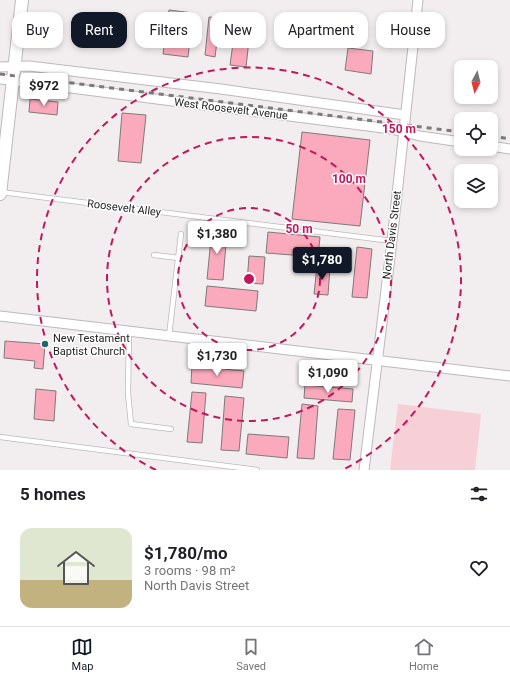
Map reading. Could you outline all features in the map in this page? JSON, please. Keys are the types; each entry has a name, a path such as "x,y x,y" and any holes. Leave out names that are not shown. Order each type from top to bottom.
{"main road":[{"path":"0,193 22,0"}],"street":[{"name":"North Davis Street","path":"364,470 376,360 392,240 418,0"},
{"name":"West Roosevelt Avenue","path":"0,67 29,66 221,89 405,115"},
{"name":"West Roosevelt Avenue","path":"0,79 12,82 403,132 454,141"},
{"path":"498,147 510,149"},
{"path":"0,316 510,376"}],"lane":[{"name":"Roosevelt Alley","path":"0,193 392,240"},
{"path":"169,336 181,234"},
{"path":"154,255 179,258"},
{"path":"129,331 128,393 131,424 171,429"},
{"path":"0,437 257,470"}],"shaded area":[{"path":"398,404 481,414 475,470 390,470"}],"building":[{"path":"169,10 185,12 169,12"},
{"path":"210,17 210,48 216,48 215,57 205,55"},
{"path":"164,48 189,48 188,57 163,54"},
{"path":"232,48 248,48 246,67 230,65"},
{"path":"348,48 373,51 371,74 345,70"},
{"path":"30,99 58,102 57,115 29,112"},
{"path":"122,113 146,115 141,163 118,161"},
{"path":"302,132 370,140 360,226 292,219"},
{"path":"212,229 227,231 223,280 207,279"},
{"path":"268,232 320,237 318,257 266,253"},
{"path":"357,247 372,249 367,298 352,297"},
{"path":"249,256 265,257 263,284 247,283"},
{"path":"317,266 330,267 328,295 314,294"},
{"path":"207,286 258,291 256,311 205,306"},
{"path":"5,341 45,344 43,369 34,368 35,361 4,358"},
{"path":"192,366 244,371 242,388 191,383"},
{"path":"305,385 353,389 352,402 304,398"},
{"path":"36,389 56,391 54,421 34,419"},
{"path":"192,392 206,393 202,443 187,442"},
{"path":"225,396 244,398 239,451 221,450"},
{"path":"302,404 318,406 314,459 297,458"},
{"path":"338,409 355,410 350,460 333,459"},
{"path":"248,434 289,437 287,458 246,454"}],"railway":[{"path":"0,74 454,131"},
{"path":"498,137 510,139"}],"place":[{"name":"New Testament Baptist Church","path":"45,344"}]}
